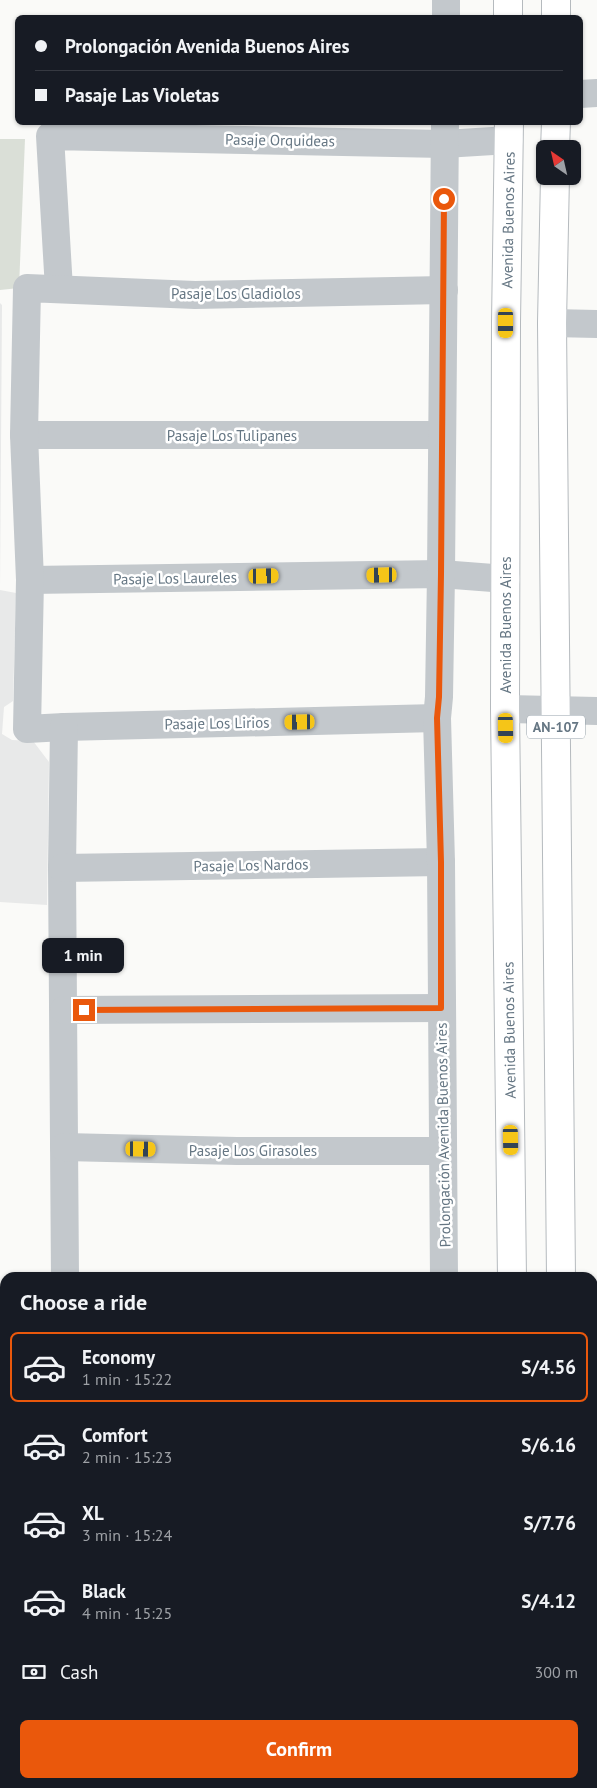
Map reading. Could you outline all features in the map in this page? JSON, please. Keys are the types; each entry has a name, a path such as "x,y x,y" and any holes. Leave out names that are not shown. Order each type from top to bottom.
{"main road":[{"path":"508,0 508,15"},
{"path":"556,0 556,15"},
{"path":"555,140 556,125"},
{"name":"Avenida Buenos Aires","path":"509,131 506,333 505,709 512,1272"},
{"name":"AN-107","path":"555,185 552,323 561,1272"}],"street":[{"path":"446,0 446,15"},
{"path":"583,94 597,93"},
{"name":"Pasaje Orquideas","path":"59,289 50,136 509,131"},
{"name":"Prolongación Avenida Buenos Aires","path":"444,133 441,574 437,718 441,862 444,1272"},
{"name":"Pasaje Los Gladiolos","path":"24,435 27,288 195,295 444,290"},
{"path":"552,323 597,324"},
{"path":"24,435 30,580"},
{"name":"Pasaje Los Tulipanes","path":"24,435 441,435"},
{"name":"Pasaje Los Laureles","path":"30,580 441,574 506,579"},
{"name":"Pasaje Los Lirios","path":"30,580 27,729 437,718"},
{"path":"505,709 597,711"},
{"path":"64,727 62,868 65,1272"},
{"name":"Pasaje Los Nardos","path":"62,868 441,862"},
{"path":"64,1010 441,1008"},
{"name":"Pasaje Los Girasoles","path":"64,1147 237,1151 443,1151"}],"shaded area":[{"path":"0,139 25,139 19,288 0,290"},
{"path":"0,303 2,305 0,590"},
{"path":"0,590 16,593 13,701 4,707 2,734 12,740 33,741 49,762 47,905 0,902"}],"route":[{"path":"84,1010 441,1008 441,862 437,718 441,574 444,199"}]}
